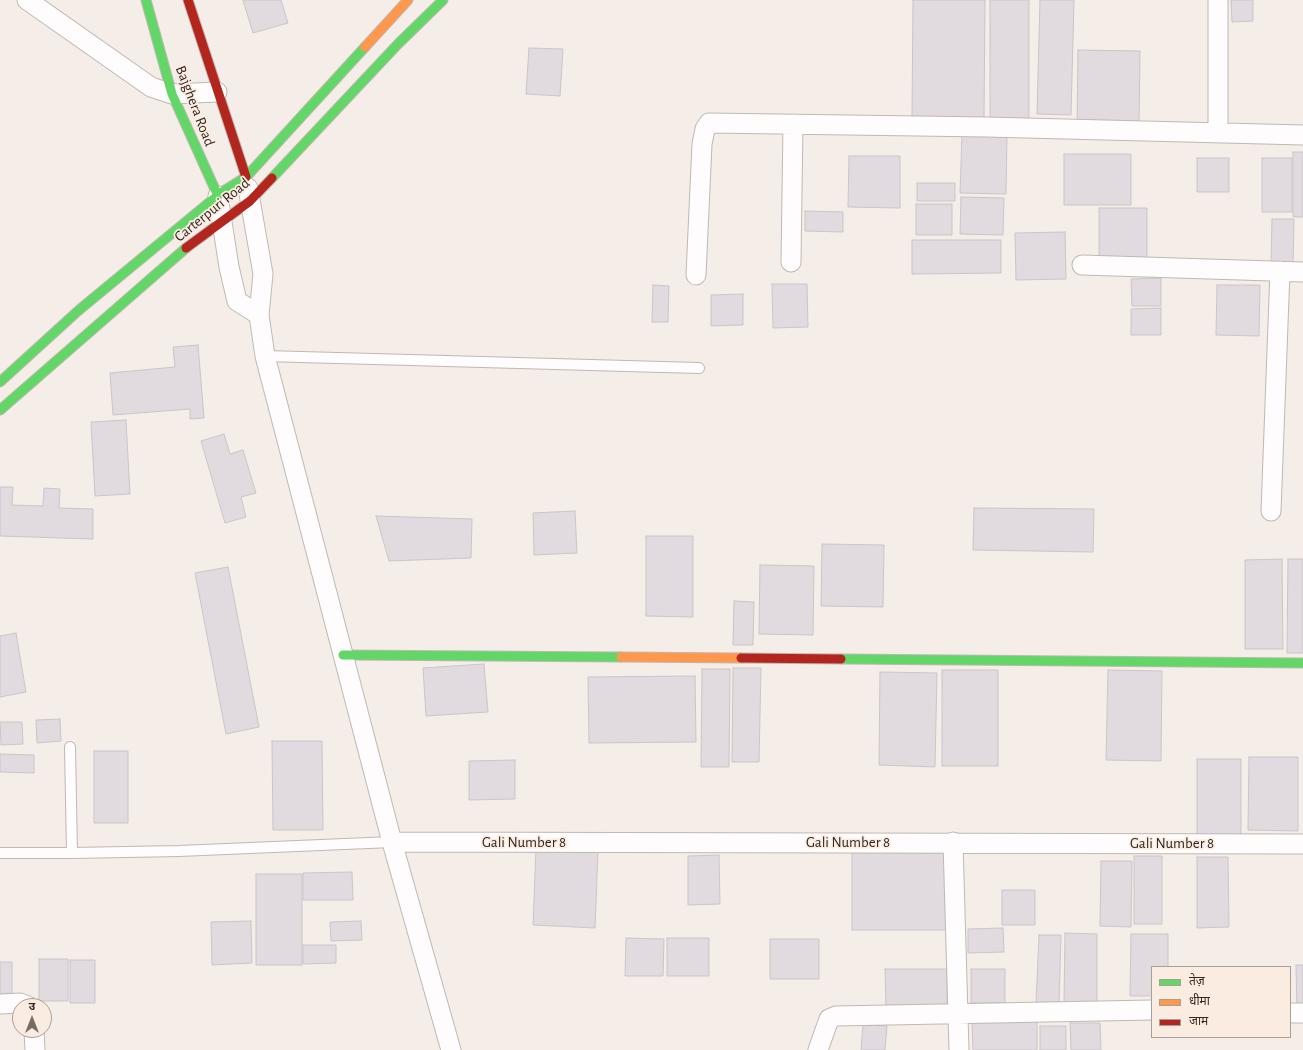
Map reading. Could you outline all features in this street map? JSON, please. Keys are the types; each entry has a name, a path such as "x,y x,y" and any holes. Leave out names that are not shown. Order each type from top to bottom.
{"main road":[{"name":"Bajghera Road","path":"146,0 172,94 218,196"},
{"name":"Bajghera Road","path":"188,0 217,92 246,176"},
{"name":"Carterpuri Road","path":"0,382 79,310 218,196 246,176 408,0"},
{"name":"Carterpuri Road","path":"0,410 189,246 250,201 398,44 444,0"},
{"path":"343,655 1303,663"}],"street":[{"path":"27,0 151,87 172,94 217,92"},
{"path":"1218,0 1218,133"},
{"path":"696,275 699,176 705,129 709,123 1303,135"},
{"path":"791,262 792,124"},
{"path":"246,176 263,274 259,315 265,356 392,842 451,1050"},
{"path":"218,196 229,267 237,301 259,315"},
{"path":"1082,265 1303,272"},
{"path":"1271,511 1280,271"},
{"name":"Gali Number 8","path":"392,842 953,842 1303,844"},
{"path":"953,842 959,1050"},
{"path":"0,1004 12,1003"},
{"path":"818,1050 829,1020 836,1016 958,1012 1151,1010"},
{"path":"1291,1013 1303,1014"},
{"path":"34,1038 35,1050"}],"lane":[{"path":"265,356 700,368"},
{"path":"70,747 72,853"},
{"path":"0,853 179,851 392,842"}],"building":[{"path":"243,0 281,0 288,23 253,33"},
{"path":"913,0 985,0 984,118 912,117"},
{"path":"990,0 1029,0 1029,121 990,121"},
{"path":"1040,0 1074,0 1071,115 1037,114"},
{"path":"1231,0 1253,0 1253,21 1232,22"},
{"path":"529,48 563,49 560,96 526,94"},
{"path":"1078,50 1140,51 1139,127 1077,126"},
{"path":"962,134 1007,135 1006,194 960,193"},
{"path":"1293,152 1303,152 1303,217 1293,217"},
{"path":"1064,154 1131,154 1131,205 1064,205"},
{"path":"849,156 900,156 900,208 848,207"},
{"path":"1197,158 1229,158 1229,192 1197,192"},
{"path":"1262,158 1292,158 1292,212 1262,212"},
{"path":"917,183 955,183 955,201 917,201"},
{"path":"961,197 1004,198 1003,235 960,234"},
{"path":"916,204 952,204 952,235 916,235"},
{"path":"1099,208 1147,208 1147,262 1099,262"},
{"path":"805,211 843,212 843,232 805,231"},
{"path":"1272,219 1294,219 1293,264 1271,263"},
{"path":"1065,232 1066,279 1016,280 1015,233"},
{"path":"912,240 1001,240 1001,273 912,274"},
{"path":"1161,278 1161,306 1132,306 1131,279"},
{"path":"772,284 807,284 808,327 773,328"},
{"path":"653,285 669,286 668,322 652,322"},
{"path":"1217,285 1260,285 1259,336 1216,335"},
{"path":"743,294 743,325 711,326 711,295"},
{"path":"1161,308 1161,335 1131,335 1131,309"},
{"path":"198,345 204,418 190,419 190,409 113,415 110,373 175,367 173,347"},
{"path":"126,420 130,494 95,496 91,422"},
{"path":"224,434 230,454 243,450 256,493 241,497 246,517 225,523 201,441"},
{"path":"0,487 13,487 12,505 43,506 44,488 60,489 59,508 93,509 93,539 0,536"},
{"path":"974,508 1094,509 1093,552 973,550"},
{"path":"575,511 577,553 534,555 533,513"},
{"path":"376,516 472,519 471,558 389,561"},
{"path":"646,536 693,536 693,617 646,616"},
{"path":"822,544 884,545 883,607 821,606"},
{"path":"1282,559 1283,649 1245,649 1245,560"},
{"path":"1288,559 1303,559 1303,653 1287,653"},
{"path":"760,565 814,566 813,635 759,634"},
{"path":"228,567 259,727 226,734 195,573"},
{"path":"734,601 754,602 753,645 733,645"},
{"path":"16,633 26,692 0,697 0,636"},
{"path":"484,664 488,712 426,716 423,668"},
{"path":"733,668 761,668 759,762 732,762"},
{"path":"702,669 730,669 729,767 701,767"},
{"path":"942,670 998,670 998,766 942,766"},
{"path":"1108,670 1162,671 1161,761 1106,760"},
{"path":"880,672 937,673 935,767 879,765"},
{"path":"695,676 696,742 589,743 588,677"},
{"path":"60,719 61,741 37,743 36,720"},
{"path":"0,722 22,722 23,744 1,745"},
{"path":"272,741 322,741 323,830 273,830"},
{"path":"94,751 128,751 128,823 94,823"},
{"path":"0,754 34,755 34,773 0,772"},
{"path":"1249,757 1298,757 1298,831 1248,830"},
{"path":"1197,759 1241,759 1241,835 1197,835"},
{"path":"515,760 515,799 469,800 469,761"},
{"path":"852,848 949,849 949,930 852,930"},
{"path":"536,849 598,851 595,928 533,925"},
{"path":"719,855 720,904 688,905 688,856"},
{"path":"1134,856 1162,856 1162,924 1134,924"},
{"path":"1197,857 1228,857 1229,927 1197,928"},
{"path":"1101,861 1132,861 1131,927 1100,926"},
{"path":"352,872 353,900 303,900 303,873"},
{"path":"256,874 302,874 302,965 256,965"},
{"path":"1002,890 1035,890 1035,925 1002,925"},
{"path":"251,921 252,963 212,965 211,922"},
{"path":"361,921 362,940 331,941 330,922"},
{"path":"1003,928 1004,952 968,953 968,929"},
{"path":"1065,933 1097,934 1097,1005 1064,1004"},
{"path":"1131,934 1168,934 1168,966 1151,966 1151,996 1130,996"},
{"path":"1039,935 1061,935 1059,1004 1036,1003"},
{"path":"626,938 664,939 663,976 625,976"},
{"path":"667,938 709,938 709,976 667,976"},
{"path":"770,939 819,939 819,979 770,979"},
{"path":"303,945 336,945 336,963 303,964"},
{"path":"39,959 68,959 68,1001 52,1001 52,998 39,998"},
{"path":"70,960 95,960 95,1003 70,1003"},
{"path":"0,962 12,962 12,999 0,999"},
{"path":"1296,965 1303,965 1303,1010 1297,1010"},
{"path":"885,969 947,969 947,1006 886,1007"},
{"path":"971,969 1005,969 1005,1003 971,1003"},
{"path":"1037,1020 1037,1050 973,1050 972,1021"},
{"path":"1070,1023 1100,1023 1101,1050 1071,1050"},
{"path":"863,1025 887,1026 885,1050 861,1050"},
{"path":"1040,1026 1066,1026 1066,1050 1040,1050"}],"traffic: fast":[{"path":"146,0 172,94 218,196"},
{"path":"272,178 398,44 443,0"},
{"path":"0,382 79,310 222,192 246,177 365,47"},
{"path":"0,410 186,248"},
{"path":"343,655 621,657"},
{"path":"841,659 1303,663"}],"traffic: slow":[{"path":"365,47 408,0"},
{"path":"621,657 741,658"}],"traffic: jam":[{"path":"188,0 246,177"},
{"path":"186,248 250,201 272,178"},
{"path":"741,658 841,659"}]}
